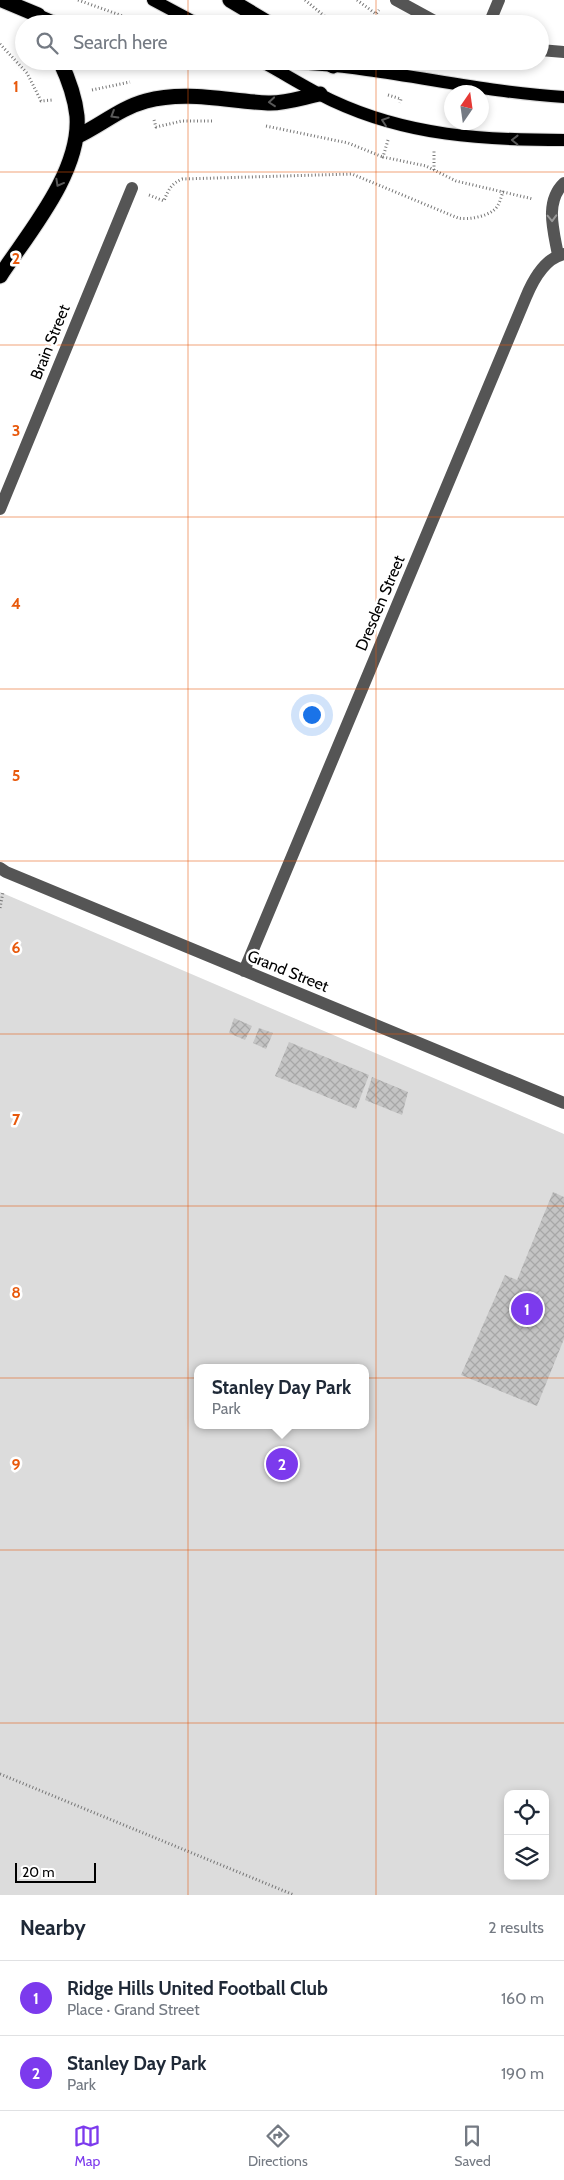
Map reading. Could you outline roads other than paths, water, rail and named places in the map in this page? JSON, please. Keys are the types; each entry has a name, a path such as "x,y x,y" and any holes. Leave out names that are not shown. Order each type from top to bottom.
{"highway":[{"path":"2,0 30,15"},
{"path":"230,0 255,15"},
{"path":"0,276 43,212 65,173 76,137 77,117 74,95 64,70"},
{"path":"76,137 127,107 166,97 211,98 270,103 320,94"}],"main road":[{"path":"153,0 181,15"},
{"path":"277,70 320,94 363,113 409,128 487,139 564,140"},
{"path":"368,70 488,89 564,97"}],"street":[{"path":"396,0 424,15"},
{"path":"493,15 499,0"},
{"path":"549,51 564,52"},
{"path":"561,255 553,227 552,204 559,188 564,183"},
{"name":"Brain Street","path":"0,509 132,188"},
{"name":"Dresden Street","path":"244,971 526,297 539,273 549,261 561,255"},
{"name":"Grand Street","path":"0,868 15,876 564,1103"}],"place":[{"name":"Ridge Hills United Football Club","path":"527,1309"},
{"name":"Stanley Day Park","path":"282,1464"}]}
